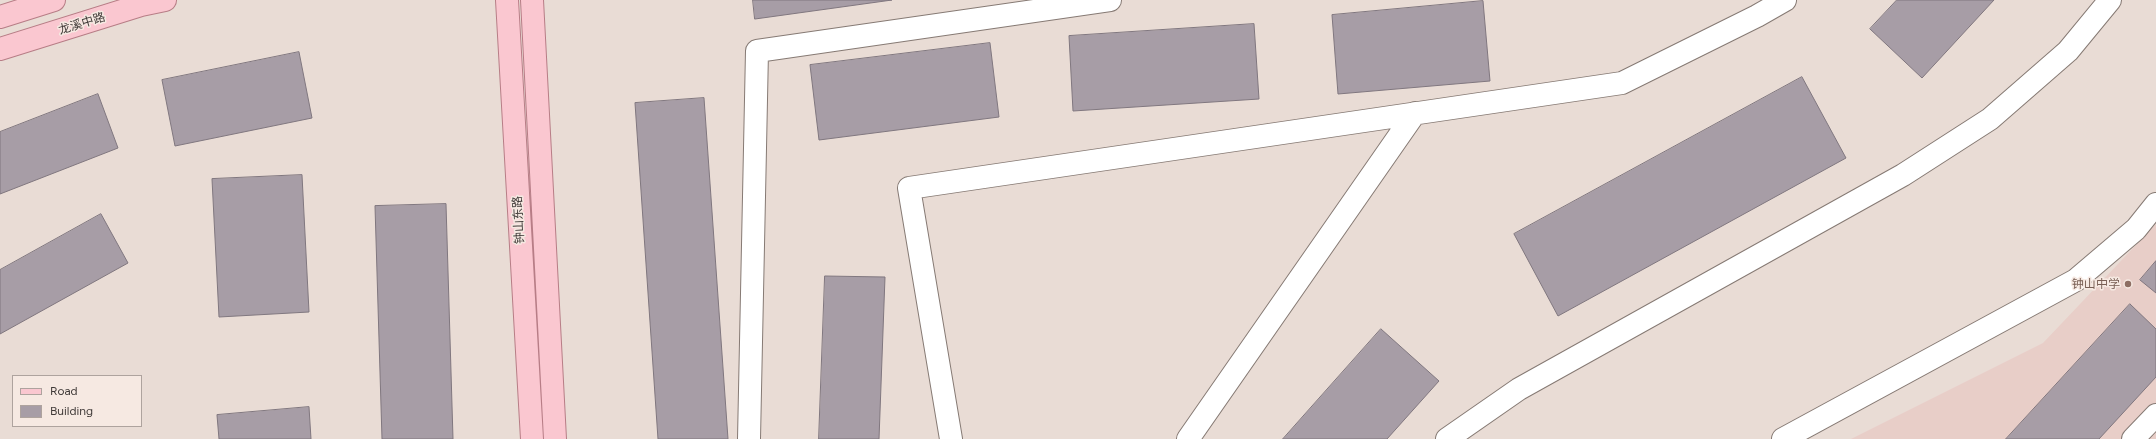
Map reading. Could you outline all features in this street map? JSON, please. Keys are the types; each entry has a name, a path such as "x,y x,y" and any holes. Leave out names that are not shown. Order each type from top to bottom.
{"main road":[{"path":"0,17 54,0"},
{"name":"龙溪中路","path":"0,49 141,5 165,0"},
{"name":"钟山东路","path":"507,0 532,439"},
{"name":"钟山东路","path":"532,0 555,439"}],"street":[{"path":"749,439 757,51 1110,0"},
{"path":"951,439 909,188 1622,83 1785,0"},
{"path":"1447,439 1519,389 1903,175 1990,119 2068,51 2110,0"},
{"path":"1188,439 1415,114"},
{"path":"1783,439 2076,280 2136,229 2156,204"},
{"path":"2133,439 2156,415"}],"shaded area":[{"name":"钟山中学","path":"2156,224 2156,439 1851,439 2043,343"}],"building":[{"path":"753,0 892,0 755,19"},
{"path":"1897,0 1994,0 1922,78 1870,29"},
{"path":"1483,1 1490,81 1338,94 1332,15"},
{"path":"1254,24 1259,99 1073,111 1069,36"},
{"path":"990,43 999,117 819,140 810,65"},
{"path":"299,52 312,118 175,146 162,80"},
{"path":"1802,77 1846,158 1558,316 1514,234"},
{"path":"98,94 118,148 0,194 0,132"},
{"path":"704,98 728,439 658,439 635,103"},
{"path":"302,175 309,312 219,317 212,179"},
{"path":"446,204 453,439 382,439 375,206"},
{"path":"101,214 128,263 0,334 0,270"},
{"path":"2156,261 2156,293 2140,280"},
{"path":"825,276 885,277 879,439 819,439"},
{"path":"2130,304 2156,329 2156,377 2099,439 2006,439"},
{"path":"1381,329 1439,381 1387,439 1283,439"},
{"path":"309,407 311,439 219,439 217,415"}],"place":[{"name":"钟山中学","path":"2128,284"}]}
